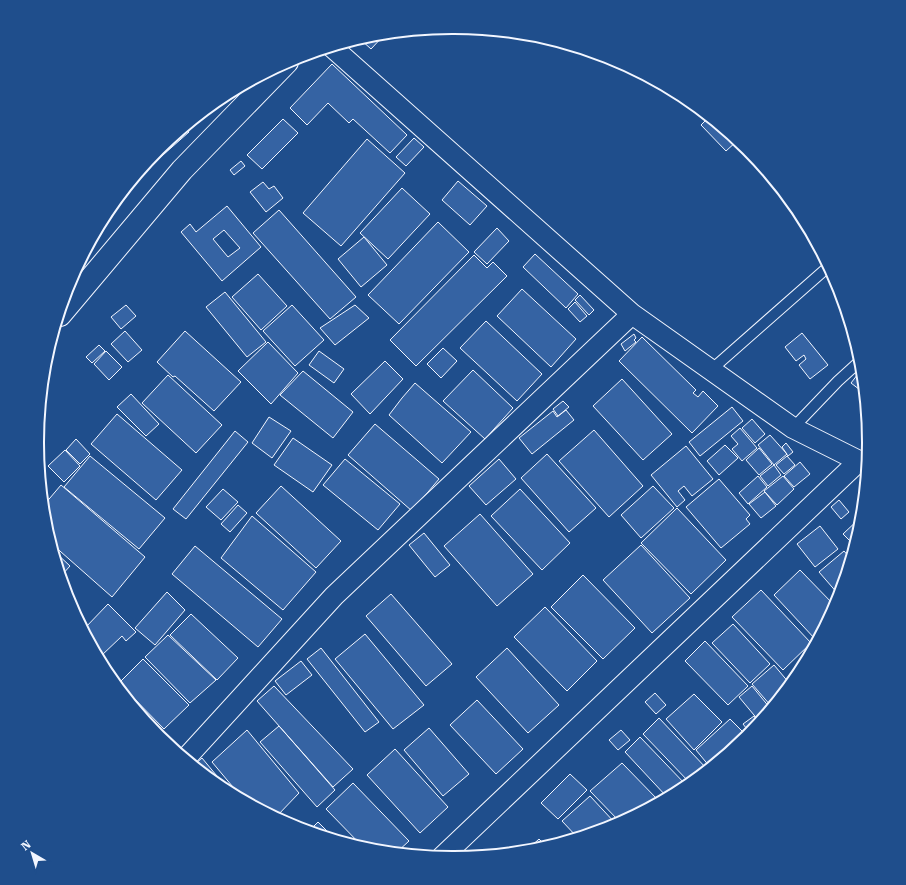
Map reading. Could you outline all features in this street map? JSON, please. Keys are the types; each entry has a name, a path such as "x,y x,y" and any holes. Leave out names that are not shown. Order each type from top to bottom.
{"main road":[{"path":"68,305 182,170 274,75"}],"street":[{"path":"337,51 632,314 793,428 861,462"},
{"path":"189,754 334,596 632,314"},
{"path":"449,851 861,465"}],"lane":[{"path":"711,370 824,272"},
{"path":"793,428 854,366"}],"building":[{"path":"378,41 371,49 365,44"},
{"path":"332,64 407,135 390,153 353,119 349,123 328,103 307,125 290,108"},
{"path":"283,119 298,133 262,169 247,155"},
{"path":"705,121 733,145 726,151 701,125"},
{"path":"189,132 164,154 184,135"},
{"path":"414,138 424,147 406,166 396,157"},
{"path":"367,139 405,173 341,246 303,213"},
{"path":"241,161 245,166 234,175 230,170"},
{"path":"458,181 487,206 470,225 442,200"},
{"path":"263,182 269,189 274,186 283,198 266,212 250,192"},
{"path":"402,188 430,214 388,259 360,233"},
{"path":"227,206 261,247 222,281 181,232 190,224 196,232","holes":["224,230 240,248 228,257 213,239"]},
{"path":"279,210 356,297 330,319 253,233"},
{"path":"438,222 469,252 399,324 368,295"},
{"path":"497,228 509,241 487,264 474,252"},
{"path":"364,237 387,265 361,287 338,259"},
{"path":"535,254 578,294 566,308 523,267"},
{"path":"474,255 487,268 493,262 507,276 416,366 390,340"},
{"path":"258,274 287,306 261,330 232,297"},
{"path":"522,289 576,339 551,367 497,316"},
{"path":"225,292 266,342 247,357 206,307"},
{"path":"580,295 594,310 589,315 575,300"},
{"path":"575,302 587,316 580,322 568,309"},
{"path":"126,305 136,316 121,329 111,317"},
{"path":"292,305 324,340 295,366 263,331"},
{"path":"355,305 369,318 335,345 320,328"},
{"path":"486,321 542,374 517,401 460,348"},
{"path":"125,331 142,350 128,362 111,344"},
{"path":"185,331 241,382 214,411 157,362"},
{"path":"802,333 828,365 810,379 799,365 806,359 804,355 796,361 785,347"},
{"path":"634,334 636,338 634,340 636,342 625,351 621,344"},
{"path":"642,337 696,390 693,393 698,397 703,391 718,406 692,433 619,361"},
{"path":"268,342 298,373 271,404 238,371"},
{"path":"99,345 105,351 92,363 86,357"},
{"path":"443,348 457,361 441,378 427,364"},
{"path":"106,351 122,367 109,380 94,364"},
{"path":"319,351 344,369 334,383 309,365"},
{"path":"385,361 403,379 370,414 351,394"},
{"path":"473,370 513,408 485,439 443,401"},
{"path":"303,371 353,412 333,438 280,395"},
{"path":"168,375 222,425 196,453 142,403"},
{"path":"856,376 858,388 851,383"},
{"path":"622,379 672,434 643,460 593,406"},
{"path":"415,383 471,432 442,463 389,415"},
{"path":"131,394 159,424 146,436 117,407"},
{"path":"563,401 569,407 558,416 553,409"},
{"path":"732,407 743,421 700,456 689,442"},
{"path":"566,410 574,420 532,454 519,438 553,411 557,417"},
{"path":"117,414 182,470 156,500 91,444"},
{"path":"269,417 291,431 272,458 252,443"},
{"path":"752,419 765,434 755,443 742,428"},
{"path":"375,424 439,479 412,511 348,455"},
{"path":"740,428 757,448 742,461 732,449 738,444 731,436"},
{"path":"594,430 643,486 609,517 559,461"},
{"path":"235,431 248,442 186,519 173,509"},
{"path":"770,435 787,454 774,465 758,445"},
{"path":"293,438 332,465 313,492 274,465"},
{"path":"76,439 90,454 80,464 66,450"},
{"path":"786,443 793,452 788,456 782,447"},
{"path":"725,445 738,458 719,475 707,461"},
{"path":"686,446 713,479 692,496 684,486 678,491 685,500 677,507 651,475"},
{"path":"759,448 772,464 759,475 746,460"},
{"path":"65,450 80,466 64,482 48,466"},
{"path":"547,454 596,508 569,532 521,478"},
{"path":"90,456 165,518 139,549 64,487"},
{"path":"787,456 795,465 784,474 776,465"},
{"path":"345,459 400,504 378,530 323,485"},
{"path":"499,459 516,479 486,505 469,486"},
{"path":"800,462 810,474 794,487 784,476"},
{"path":"774,465 781,475 768,486 760,476"},
{"path":"758,476 767,487 748,504 739,493"},
{"path":"783,476 794,489 777,505 764,491"},
{"path":"719,479 750,515 746,519 750,524 721,548 686,507"},
{"path":"61,485 145,557 112,597 59,550 49,500"},
{"path":"281,486 341,541 316,568 256,513"},
{"path":"653,486 674,508 641,538 621,515"},
{"path":"223,489 238,502 221,520 206,507"},
{"path":"520,489 570,543 542,570 491,516"},
{"path":"765,492 776,506 761,518 749,504"},
{"path":"839,500 849,512 841,519 831,507"},
{"path":"238,505 247,513 230,532 221,524"},
{"path":"677,508 726,560 691,594 641,543"},
{"path":"480,514 533,574 497,606 444,546"},
{"path":"252,516 316,572 283,610 221,558"},
{"path":"854,524 850,541 843,534"},
{"path":"820,526 838,549 815,567 797,544"},
{"path":"424,533 450,565 435,577 409,545"},
{"path":"641,545 690,598 652,633 603,580"},
{"path":"195,546 282,619 258,647 172,574"},
{"path":"844,551 846,554 834,589 819,572"},
{"path":"61,557 70,566 65,571"},
{"path":"800,570 829,600 812,636 774,595"},
{"path":"583,575 635,628 603,659 551,607"},
{"path":"761,590 810,642 807,647 783,670 732,617"},
{"path":"167,592 185,610 155,645 135,628"},
{"path":"391,594 452,664 426,686 366,616"},
{"path":"108,604 136,632 126,641 122,636 103,654 88,625"},
{"path":"545,607 597,661 567,691 514,637"},
{"path":"191,614 238,658 217,680 170,635"},
{"path":"733,624 770,664 750,683 712,643"},
{"path":"365,634 424,705 393,729 335,659"},
{"path":"168,635 216,680 190,703 145,657"},
{"path":"705,641 748,686 728,705 685,661"},
{"path":"321,648 379,722 365,732 307,659"},
{"path":"507,648 559,705 528,733 476,677"},
{"path":"143,659 189,705 164,729 139,704 121,681"},
{"path":"301,661 312,675 286,695 275,681"},
{"path":"774,665 786,679 768,702 752,684"},
{"path":"274,686 353,769 333,787 257,701"},
{"path":"752,686 767,704 755,717 739,697"},
{"path":"655,693 666,705 656,714 645,702"},
{"path":"694,694 722,722 694,750 666,719"},
{"path":"477,700 523,749 496,774 450,725"},
{"path":"754,716 755,717 746,727 743,724"},
{"path":"659,718 704,766 685,778 643,734"},
{"path":"730,719 742,731 707,763 696,750"},
{"path":"279,726 335,790 317,807 260,742"},
{"path":"429,728 469,774 443,796 404,750"},
{"path":"247,730 299,793 280,813 232,785 212,762"},
{"path":"621,730 630,740 618,750 609,740"},
{"path":"640,737 682,781 663,792 625,752"},
{"path":"395,749 448,807 420,833 367,775"},
{"path":"202,758 217,776 204,767 198,762"},
{"path":"622,763 655,797 615,817 590,791"},
{"path":"570,774 587,790 558,819 541,803"},
{"path":"353,783 409,841 401,848 355,839 326,809"},
{"path":"590,796 611,819 573,833 562,821"},
{"path":"318,822 326,830 322,829 314,826"}]}
